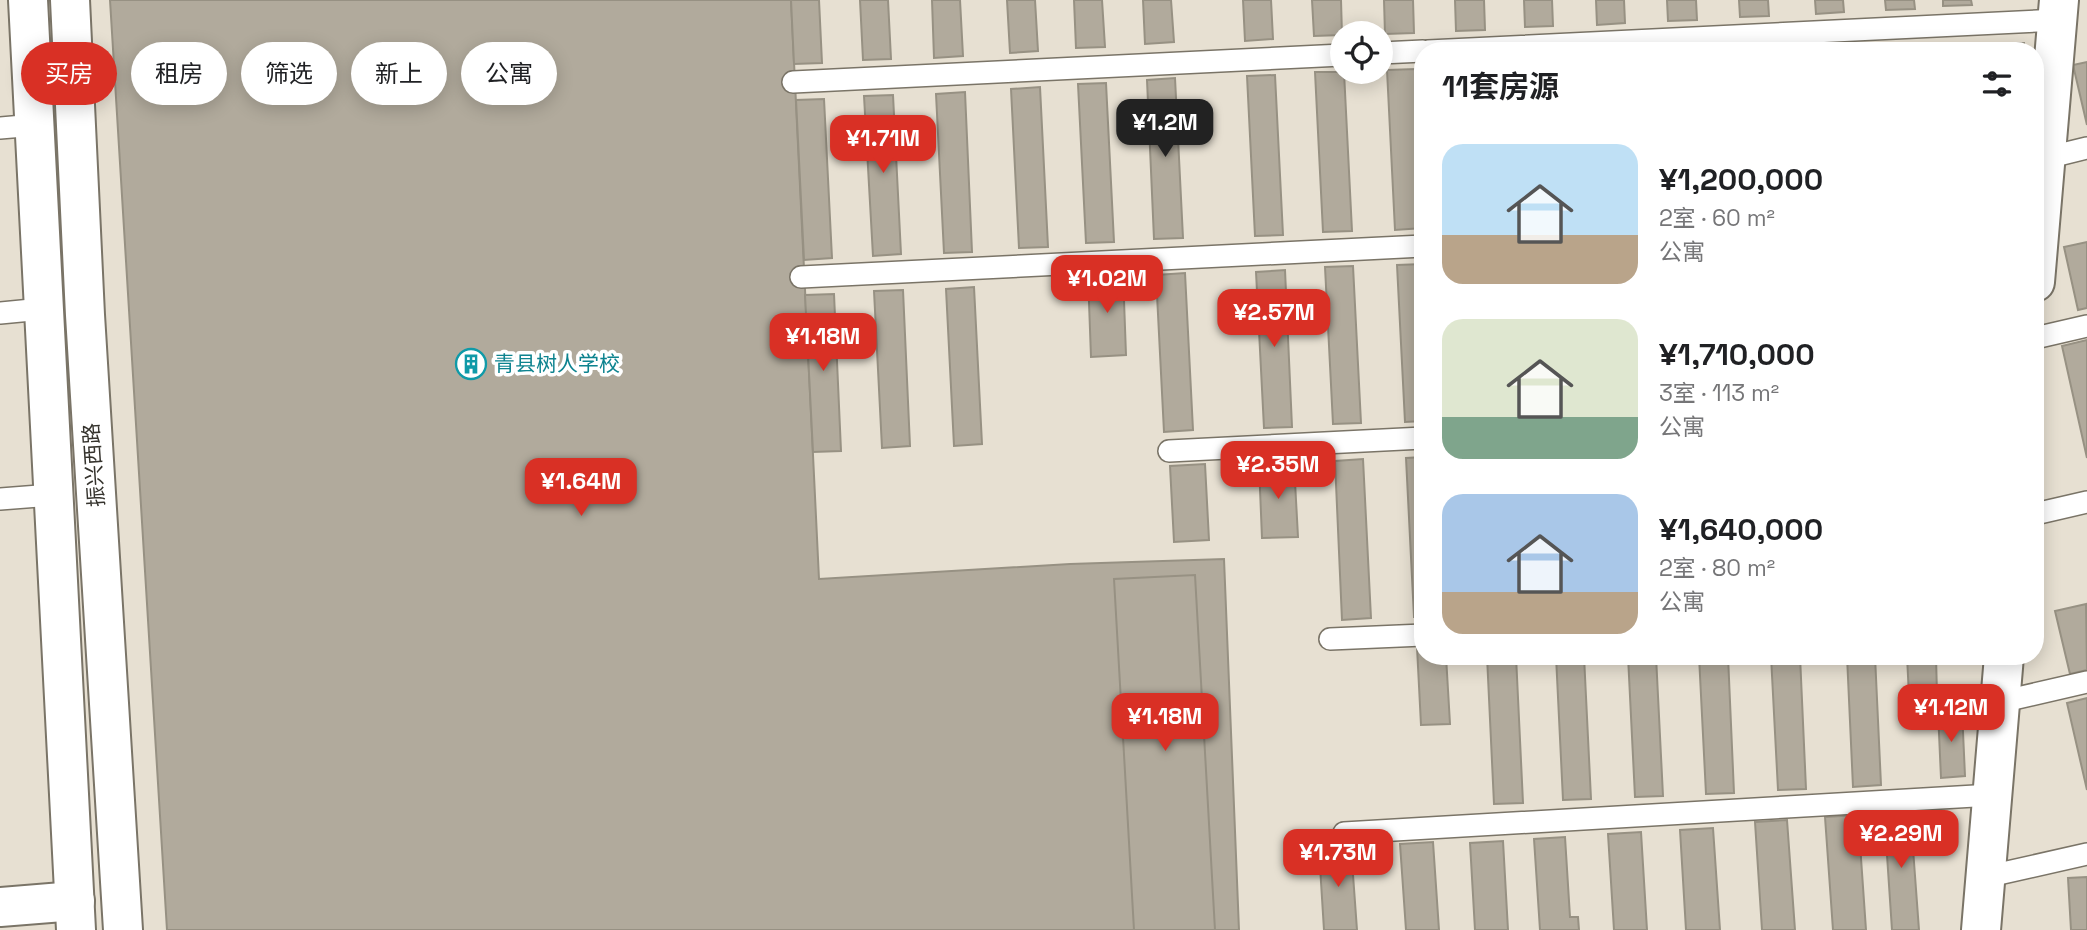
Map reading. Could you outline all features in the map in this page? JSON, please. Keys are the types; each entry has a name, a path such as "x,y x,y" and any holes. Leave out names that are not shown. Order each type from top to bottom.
{"street":[{"name":"振兴西路","path":"28,0 17,127 43,309 75,915"},
{"name":"振兴西路","path":"71,0 85,315 123,930"},
{"path":"2044,172 2058,10"},
{"path":"1981,930 2003,665"},
{"path":"0,907 75,915"}],"lane":[{"path":"1566,42 2058,10"},
{"path":"1393,52 1414,51"},
{"path":"793,82 1330,56"},
{"path":"2046,158 2087,148"},
{"path":"801,277 1414,246"},
{"path":"0,313 43,309"},
{"path":"2044,336 2087,326"},
{"path":"1169,451 1414,439"},
{"path":"0,499 52,495"},
{"path":"2044,512 2087,502"},
{"path":"1330,639 1414,635"},
{"path":"2000,702 2087,682"},
{"path":"1344,834 1992,795"},
{"path":"1985,877 2087,854"}],"building":[{"name":"青县树人学校","path":"110,0 791,0 819,579 1070,564 1224,559 1239,930 167,930 116,105 117,42 113,42"},
{"path":"791,0 819,0 822,63 794,64"},
{"path":"860,0 888,0 891,59 863,60"},
{"path":"932,0 960,0 963,56 934,58"},
{"path":"1007,0 1035,0 1038,51 1010,53"},
{"path":"1074,0 1102,0 1105,47 1076,48"},
{"path":"1143,0 1171,0 1174,42 1145,44"},
{"path":"1243,0 1271,0 1273,39 1245,41"},
{"path":"1312,0 1341,0 1342,21 1330,21 1330,35 1314,36"},
{"path":"1384,0 1413,0 1414,33 1393,34 1393,21 1385,21"},
{"path":"1455,0 1484,0 1485,30 1456,31"},
{"path":"1524,0 1552,0 1553,26 1525,27"},
{"path":"1596,0 1624,0 1625,23 1597,25"},
{"path":"1667,0 1696,0 1697,20 1668,21"},
{"path":"1739,0 1768,0 1769,16 1740,17"},
{"path":"1815,0 1843,0 1844,12 1816,14"},
{"path":"1885,0 1914,0 1915,9 1886,10"},
{"path":"1943,0 1971,0 1972,5 1943,6"},
{"path":"2087,62 2087,125 2073,65"},
{"path":"1414,69 1414,229 1395,230 1388,84 1393,84 1393,70"},
{"path":"1315,72 1330,72 1330,84 1345,84 1352,231 1323,232"},
{"path":"1275,75 1283,235 1255,236 1247,76"},
{"path":"1175,78 1183,238 1154,239 1147,80"},
{"path":"1106,83 1114,242 1086,243 1078,84"},
{"path":"1040,87 1048,247 1019,248 1011,89"},
{"path":"965,92 972,252 944,253 936,94"},
{"path":"893,95 901,254 873,256 864,96"},
{"path":"824,99 832,258 804,260 796,100"},
{"path":"2087,242 2087,308 2078,310 2064,247"},
{"path":"1414,264 1414,422 1405,422 1397,265"},
{"path":"1353,266 1361,423 1333,424 1325,267"},
{"path":"1285,270 1292,427 1264,428 1256,272"},
{"path":"1123,273 1126,355 1091,357 1088,275"},
{"path":"1185,273 1193,430 1164,432 1156,275"},
{"path":"974,287 982,444 954,446 946,289"},
{"path":"903,290 910,446 882,448 874,291"},
{"path":"834,294 841,451 813,452 805,295"},
{"path":"2087,340 2087,458 2062,346"},
{"path":"1406,458 1414,458 1414,617"},
{"path":"1363,459 1371,618 1342,620 1335,461"},
{"path":"1294,463 1298,537 1262,538 1259,465"},
{"path":"1205,464 1209,540 1174,542 1170,466"},
{"path":"1195,575 1215,930 1134,930 1114,579"},
{"path":"2086,604 2087,670 2070,674 2055,611"},
{"path":"1418,665 1447,665 1450,724 1421,725"},
{"path":"1487,665 1516,665 1523,803 1494,804"},
{"path":"1556,665 1584,665 1591,799 1563,800"},
{"path":"1628,665 1656,665 1663,796 1635,797"},
{"path":"1699,665 1728,665 1734,793 1706,794"},
{"path":"1771,665 1800,665 1806,789 1778,790"},
{"path":"1847,665 1875,665 1881,785 1853,787"},
{"path":"1907,665 1936,665 1937,695 1909,696"},
{"path":"2087,698 2087,790 2067,703"},
{"path":"1962,710 1965,776 1941,778 1938,711"},
{"path":"1910,808 1919,930 1892,930 1884,810"},
{"path":"1858,815 1866,930 1833,930 1825,817"},
{"path":"1787,820 1795,930 1762,930 1755,822"},
{"path":"1713,828 1720,930 1686,930 1680,830"},
{"path":"1641,832 1647,930 1614,930 1608,834"},
{"path":"1565,837 1570,917 1578,917 1579,930 1540,930 1534,839"},
{"path":"1503,841 1508,930 1475,930 1470,843"},
{"path":"1433,842 1439,930 1406,930 1400,844"},
{"path":"1351,847 1357,930 1324,930 1319,850"},
{"path":"2087,877 2087,930 2071,930 2068,878"}],"place":[{"name":"青县树人学校","path":"471,364"}]}
